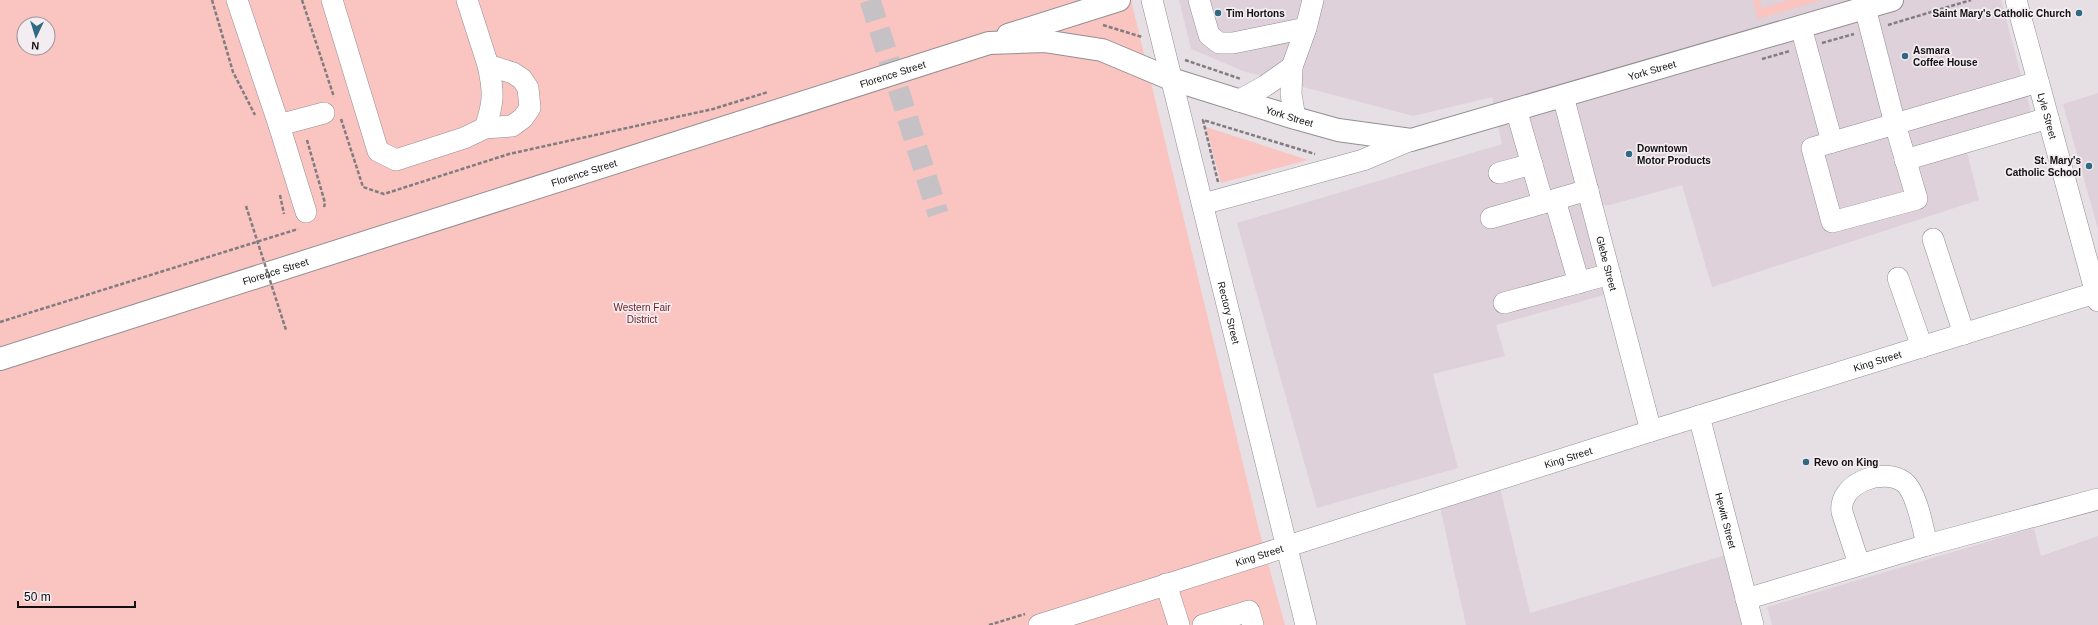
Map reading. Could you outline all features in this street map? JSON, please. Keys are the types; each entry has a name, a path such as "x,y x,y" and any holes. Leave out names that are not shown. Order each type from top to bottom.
{"main road":[{"path":"988,43 1119,0"},
{"name":"York Street","path":"1171,79 1238,101 1338,130 1411,140 1563,96 1804,37 1864,4 1892,0"},
{"name":"Florence Street","path":"0,359 988,43 1044,41 1102,50 1171,79"}],"street":[{"path":"238,0 310,216"},
{"path":"332,0 378,151 396,160 464,138 485,128 512,126 523,118 530,108 528,88 522,78 513,73 488,65"},
{"path":"467,0 488,65 493,86 492,106 485,128"},
{"name":"Rectory Street","path":"1152,0 1306,625"},
{"path":"1199,0 1209,35 1219,43 1234,43 1306,28"},
{"path":"1296,118 1291,94 1292,67 1306,28 1313,0"},
{"name":"Lyle Street","path":"2016,0 2097,295"},
{"path":"1864,4 1895,124 1917,199 1832,222 1812,148 1895,124 2038,82"},
{"path":"1804,37 1832,142"},
{"path":"1238,101 1265,86 1292,67"},
{"name":"Glebe Street","path":"1563,96 1651,431"},
{"path":"1516,109 1532,164 1549,201 1579,283"},
{"path":"279,125 333,110"},
{"path":"1905,160 2048,118"},
{"name":"York Street","path":"1202,199 1363,160 1411,140"},
{"path":"1499,173 1532,164"},
{"path":"1491,218 1588,190"},
{"path":"1933,239 1964,334"},
{"path":"1504,303 1610,274"},
{"path":"1898,278 1922,347"},
{"name":"King Street","path":"1033,619 1166,584 1699,416 1964,334 2097,295"},
{"name":"Hewitt Street","path":"1699,416 1753,625"},
{"path":"1858,564 1841,505 1845,494 1852,486 1864,480 1878,477 1903,482 1912,491 1927,545"},
{"path":"1746,599 1858,564 2098,499"},
{"path":"1166,584 1179,625"},
{"path":"1207,624 1249,611 1253,625"}],"path":[{"path":"212,0 233,72 258,120"},
{"path":"302,0 333,110 363,187 384,194 509,154 713,109 773,91"},
{"path":"1756,60 1804,37 1870,30 1971,0"},
{"path":"1202,199 1219,188 1203,120 1321,156"},
{"path":"0,322 310,216 325,203 307,140"},
{"path":"280,192 284,214"},
{"path":"246,206 286,330"},
{"path":"989,625 1033,619"}],"shaded area":[{"path":"1179,0 2001,0 2034,123 1966,148 1979,200 1712,287 1682,185 1610,205 1599,205 1583,210 1604,295 1496,325 1505,356 1433,374 1458,468 1317,508 1237,223 1502,144 1492,97 1413,116 1243,71 1191,49"},
{"name":"St. Mary's Catholic School","path":"2098,93 2098,229 2063,104"},
{"path":"1500,488 1530,613 1729,554 1741,625 1466,625 1440,507"},
{"path":"2034,528 2041,556 2098,536 2098,625 1772,625 1767,607"}],"green space":[{"name":"Western Fair District","path":"0,0 1131,0 1259,530 1285,625 0,625"},
{"path":"1753,0 1759,0 1762,8 1790,0 1822,0 1758,19"},
{"path":"1206,127 1308,160 1221,183"}],"tunnel":[{"path":"870,0 938,214"}],"place":[{"name":"Tim Hortons","path":"1218,13"},
{"name":"Saint Mary's Catholic Church","path":"2079,13"},
{"name":"Asmara Coffee House","path":"1905,56"},
{"name":"Downtown Motor Products","path":"1629,154"},
{"name":"St. Mary's Catholic School","path":"2089,166"},
{"name":"Revo on King","path":"1806,462"}]}
